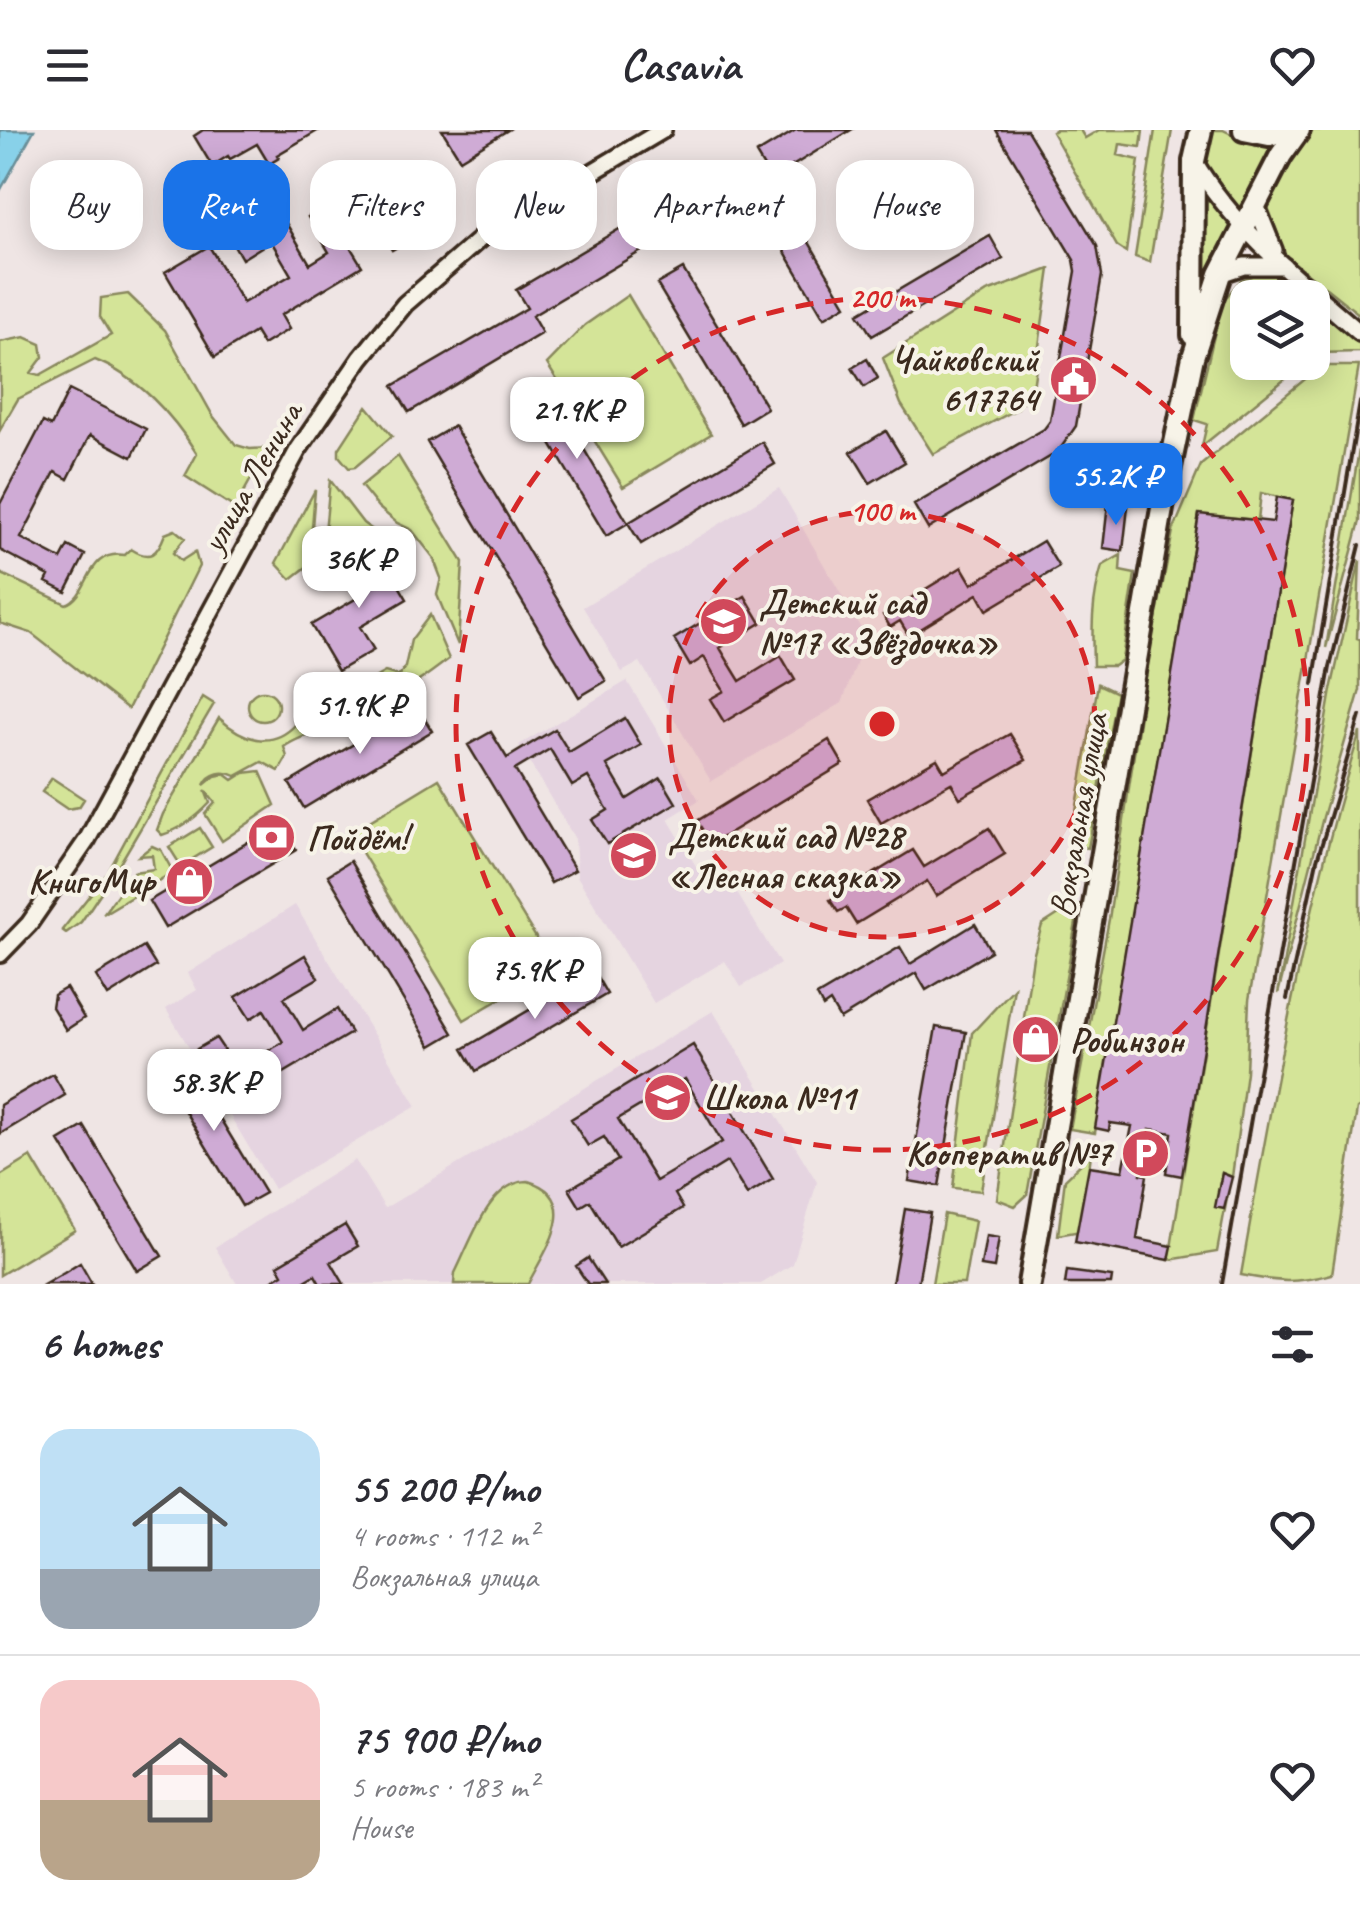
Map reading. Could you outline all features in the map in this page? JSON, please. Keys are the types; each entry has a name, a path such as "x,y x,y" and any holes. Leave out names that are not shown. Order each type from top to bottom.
{"main road":[{"name":"Вокзальная улица","path":"1193,357 1194,161 1201,130"},
{"path":"1244,130 1269,135 1287,130"},
{"name":"Вокзальная улица","path":"1029,1284 1165,491 1193,357 1220,274 1298,130"}],"street":[{"name":"улица Ленина","path":"0,954 29,924 87,840 298,450 361,358 406,304 480,239 664,130"},
{"path":"1194,161 1216,199 1360,333"},
{"path":"1256,205 1266,234 1284,266"},
{"path":"1220,274 1244,266 1284,266"},
{"path":"1083,476 1165,491"}],"shaded area":[{"name":"Детский сад №17 «Звёздочка»","path":"779,488 866,637 842,703 711,781 640,662 622,672 583,607"},
{"name":"Детский сад №28 «Лесная сказка»","path":"627,681 699,800 668,819 706,883 725,873 780,964 741,987 725,961 654,1003 577,876 575,839 519,745"},
{"path":"295,905 417,1106 274,1189 166,1009 197,990 188,973"},
{"name":"Школа №11","path":"713,1011 817,1182 793,1264 761,1284 237,1284 215,1247 355,1160 385,1208"}],"green space":[{"path":"1080,130 1085,138 1099,130 1143,130 1141,147 1120,144 1118,155 1139,160 1126,252 1117,246 1052,132"},
{"path":"1155,130 1172,130 1150,262 1135,257"},
{"path":"1207,130 1223,130 1256,146 1288,136 1245,218 1221,196 1198,158"},
{"path":"1313,130 1360,130 1360,315 1330,291 1330,280 1316,280 1286,256 1266,202"},
{"path":"1197,175 1212,201 1241,229 1199,323"},
{"path":"1050,269 1033,388 1017,409 933,454 901,404 883,358 987,292"},
{"path":"1270,275 1286,280 1241,280"},
{"path":"1230,293 1230,380 1284,380 1202,446 1207,424 1194,420 1222,302"},
{"path":"128,294 165,330 213,416 236,445 268,448 235,508 185,476 197,454 166,412 126,376 95,360 18,399 0,430 0,342 25,337 41,344 43,357 31,373 40,375 111,335 100,317 101,298"},
{"path":"628,295 711,434 623,487 547,364 585,325"},
{"path":"1330,318 1360,345 1360,352 1330,353"},
{"path":"1330,366 1359,366 1249,1000 1246,1072 1232,1177 1222,1173 1218,1191 1228,1193 1217,1252 1169,1260 1293,500 1261,493 1258,520 1199,514 1095,1133 1070,1129 1173,531 1201,465 1304,380 1330,380"},
{"path":"367,406 392,436 349,468 339,456 339,449"},
{"path":"1360,444 1360,521 1326,648"},
{"path":"398,456 463,562 458,645 437,595 441,578 433,557 412,530 378,507 361,486"},
{"path":"330,480 363,523 374,531 353,544 352,549 322,563"},
{"path":"315,490 309,565 291,579 276,563"},
{"path":"175,530 185,538 173,553 181,561 195,552 199,566 128,709 31,633 0,623 0,573 66,604 80,592 102,559 125,555 131,549 143,555 152,554 165,534"},
{"path":"1121,555 1120,571 1135,574 1122,660 1114,666 1093,666 1098,579 1102,566"},
{"path":"1360,560 1360,690 1278,994 1331,690"},
{"path":"430,615 449,659 436,669 378,704 330,714 322,727 284,747 287,757 279,771 262,762 236,776 227,773 214,775 204,785 215,776 225,774 233,780 244,773 260,771 275,805 222,841 205,814 215,803 205,790 210,803 199,813 169,833 162,835 157,830 219,718 247,736 267,740 277,737 296,724 304,711 296,681 317,678 320,690 326,694 335,687 349,691 361,687 385,672 399,676 411,640"},
{"path":"1098,684 1117,693 1088,848 1070,846"},
{"path":"263,691 274,695 278,706 274,717 263,721 252,717 248,706 252,695"},
{"path":"203,697 214,704 116,870 81,922 66,933 62,930 108,872"},
{"path":"1360,732 1360,1107 1332,1274 1287,1281 1241,1275 1307,934"},
{"path":"52,778 84,799 79,807 67,809 42,792"},
{"path":"439,779 554,967 464,1020 350,833"},
{"path":"200,828 212,847 181,866 169,847"},
{"path":"152,846 161,850 173,872 103,914 134,872 154,869 152,855 139,856"},
{"path":"1059,914 1077,917 1027,1195 1015,1206 997,1199 1033,957 1042,925"},
{"path":"1014,988 981,1191 953,1188 972,1033"},
{"path":"1091,1154 1081,1231 1058,1235 1065,1179"},
{"path":"31,1157 75,1230 0,1275 0,1176"},
{"path":"528,1181 545,1189 554,1200 557,1213 550,1242 528,1284 454,1284 455,1273 492,1202 514,1184"},
{"path":"944,1214 975,1221 964,1284 932,1284"}],"water":[{"path":"0,130 34,130 0,191"}],"building":[{"path":"203,130 319,130 277,155 276,160 267,160 257,144 230,159 228,156 208,160 194,136"},
{"path":"442,130 508,130 460,159"},
{"path":"796,130 851,130 802,160 760,160 756,154"},
{"path":"996,130 1027,130 1097,246 1102,275 1076,426 1058,452 928,529 914,505 1044,429 1050,421 1076,271 1074,260"},
{"path":"290,230 310,264 329,252 352,250 362,266 281,315 289,329 263,345 255,332 215,357 165,272 202,250 211,250 243,303 291,275 276,250 290,250"},
{"path":"617,230 617,250 643,250 532,316 542,333 409,412 393,386 527,308 516,290 584,250 597,250 597,242"},
{"path":"990,236 1003,259 872,336 858,314 966,250 974,250 974,245"},
{"path":"237,250 256,250 242,259"},
{"path":"784,250 814,250 846,305 824,318"},
{"path":"683,269 767,408 741,424 657,284"},
{"path":"867,359 878,378 864,387 852,368"},
{"path":"548,389 628,523 606,536 526,402"},
{"path":"69,390 146,429 132,457 90,435 68,479 55,472 21,538 61,559 68,546 85,555 66,592 46,582 49,576 0,550 0,504 43,422 51,426"},
{"path":"454,426 606,681 579,697 427,442"},
{"path":"886,431 905,462 870,483 851,452"},
{"path":"762,442 775,464 641,544 628,523"},
{"path":"1277,497 1293,500 1182,1176 1166,1173 1172,1133 1150,1129 1141,1174 1147,1175 1137,1239 1172,1246 1169,1260 1075,1242 1089,1166 1123,1171 1132,1126 1110,1123 1109,1131 1095,1128 1199,514 1273,522"},
{"path":"1108,504 1128,507 1123,551 1103,548"},
{"path":"1043,541 1059,567 987,610 978,594 909,636 900,621 890,627 883,615 962,567 972,584"},
{"path":"379,552 407,599 360,627 374,650 338,671 311,625 357,598 343,573"},
{"path":"745,596 761,623 720,648 740,681 781,656 795,680 724,722 710,699 724,691 704,657 690,666 674,639"},
{"path":"417,706 432,731 304,808 289,783"},
{"path":"625,718 641,745 607,765 627,799 661,778 676,803 607,844 592,820 608,810 588,777 572,786 550,749 515,770 575,870 551,883 468,745 491,732 507,758 555,729 569,752"},
{"path":"1010,734 1026,760 960,798 951,783 881,823 867,799 937,759 944,771"},
{"path":"829,740 843,764 711,844 697,821"},
{"path":"280,823 296,850 165,928 149,901"},
{"path":"989,828 1005,854 936,896 927,881 856,924 846,908 838,912 830,900 913,850 924,867"},
{"path":"350,861 453,1033 431,1046 328,875"},
{"path":"975,924 991,951 926,990 916,973 840,1019 830,1002 823,1007 817,996 900,947 910,964"},
{"path":"144,947 156,966 108,996 96,976"},
{"path":"305,955 318,978 284,998 303,1030 337,1009 351,1033 282,1074 268,1051 283,1042 264,1010 250,1019 236,997"},
{"path":"594,972 607,994 476,1071 463,1049"},
{"path":"66,988 84,1018 66,1030 52,1007 54,995"},
{"path":"936,1027 966,1032 939,1186 909,1181"},
{"path":"216,1038 224,1050 205,1062 197,1049"},
{"path":"693,1045 773,1179 747,1195 727,1162 675,1194 683,1208 618,1247 590,1201 580,1207 569,1189 618,1160 604,1137 588,1146 571,1119","holes":["685,1079 722,1142 656,1181 618,1119"]},
{"path":"186,1062 265,1193 242,1206 163,1075"},
{"path":"53,1074 65,1095 0,1134 0,1105"},
{"path":"84,1126 162,1256 137,1271 59,1141"},
{"path":"1222,1173 1232,1177 1224,1209 1215,1207"},
{"path":"905,1209 930,1213 918,1284 892,1284"},
{"path":"345,1225 358,1246 331,1262 344,1284 320,1284 315,1275 300,1284 266,1284 283,1274 278,1265"},
{"path":"986,1236 999,1238 994,1268 981,1266"},
{"path":"588,1258 605,1284 588,1284 576,1266"},
{"path":"80,1263 92,1284 45,1284 64,1273"},
{"path":"1067,1271 1112,1277 1111,1284 1065,1284"}],"railway":[{"path":"1313,684 1360,402"},
{"path":"1222,1284 1330,667 1360,545"},
{"path":"1287,999 1317,860 1360,716"}],"place":[{"name":"Чайковский 617764","path":"1073,379"},
{"name":"Детский сад №17 «Звёздочка»","path":"724,622"},
{"name":"Пойдём!","path":"272,838"},
{"name":"Детский сад №28 «Лесная сказка»","path":"633,856"},
{"name":"КнигоМир","path":"190,881"},
{"name":"Робинзон","path":"1035,1040"},
{"name":"Школа №11","path":"668,1097"},
{"name":"Кооператив №7","path":"1146,1153"}]}
